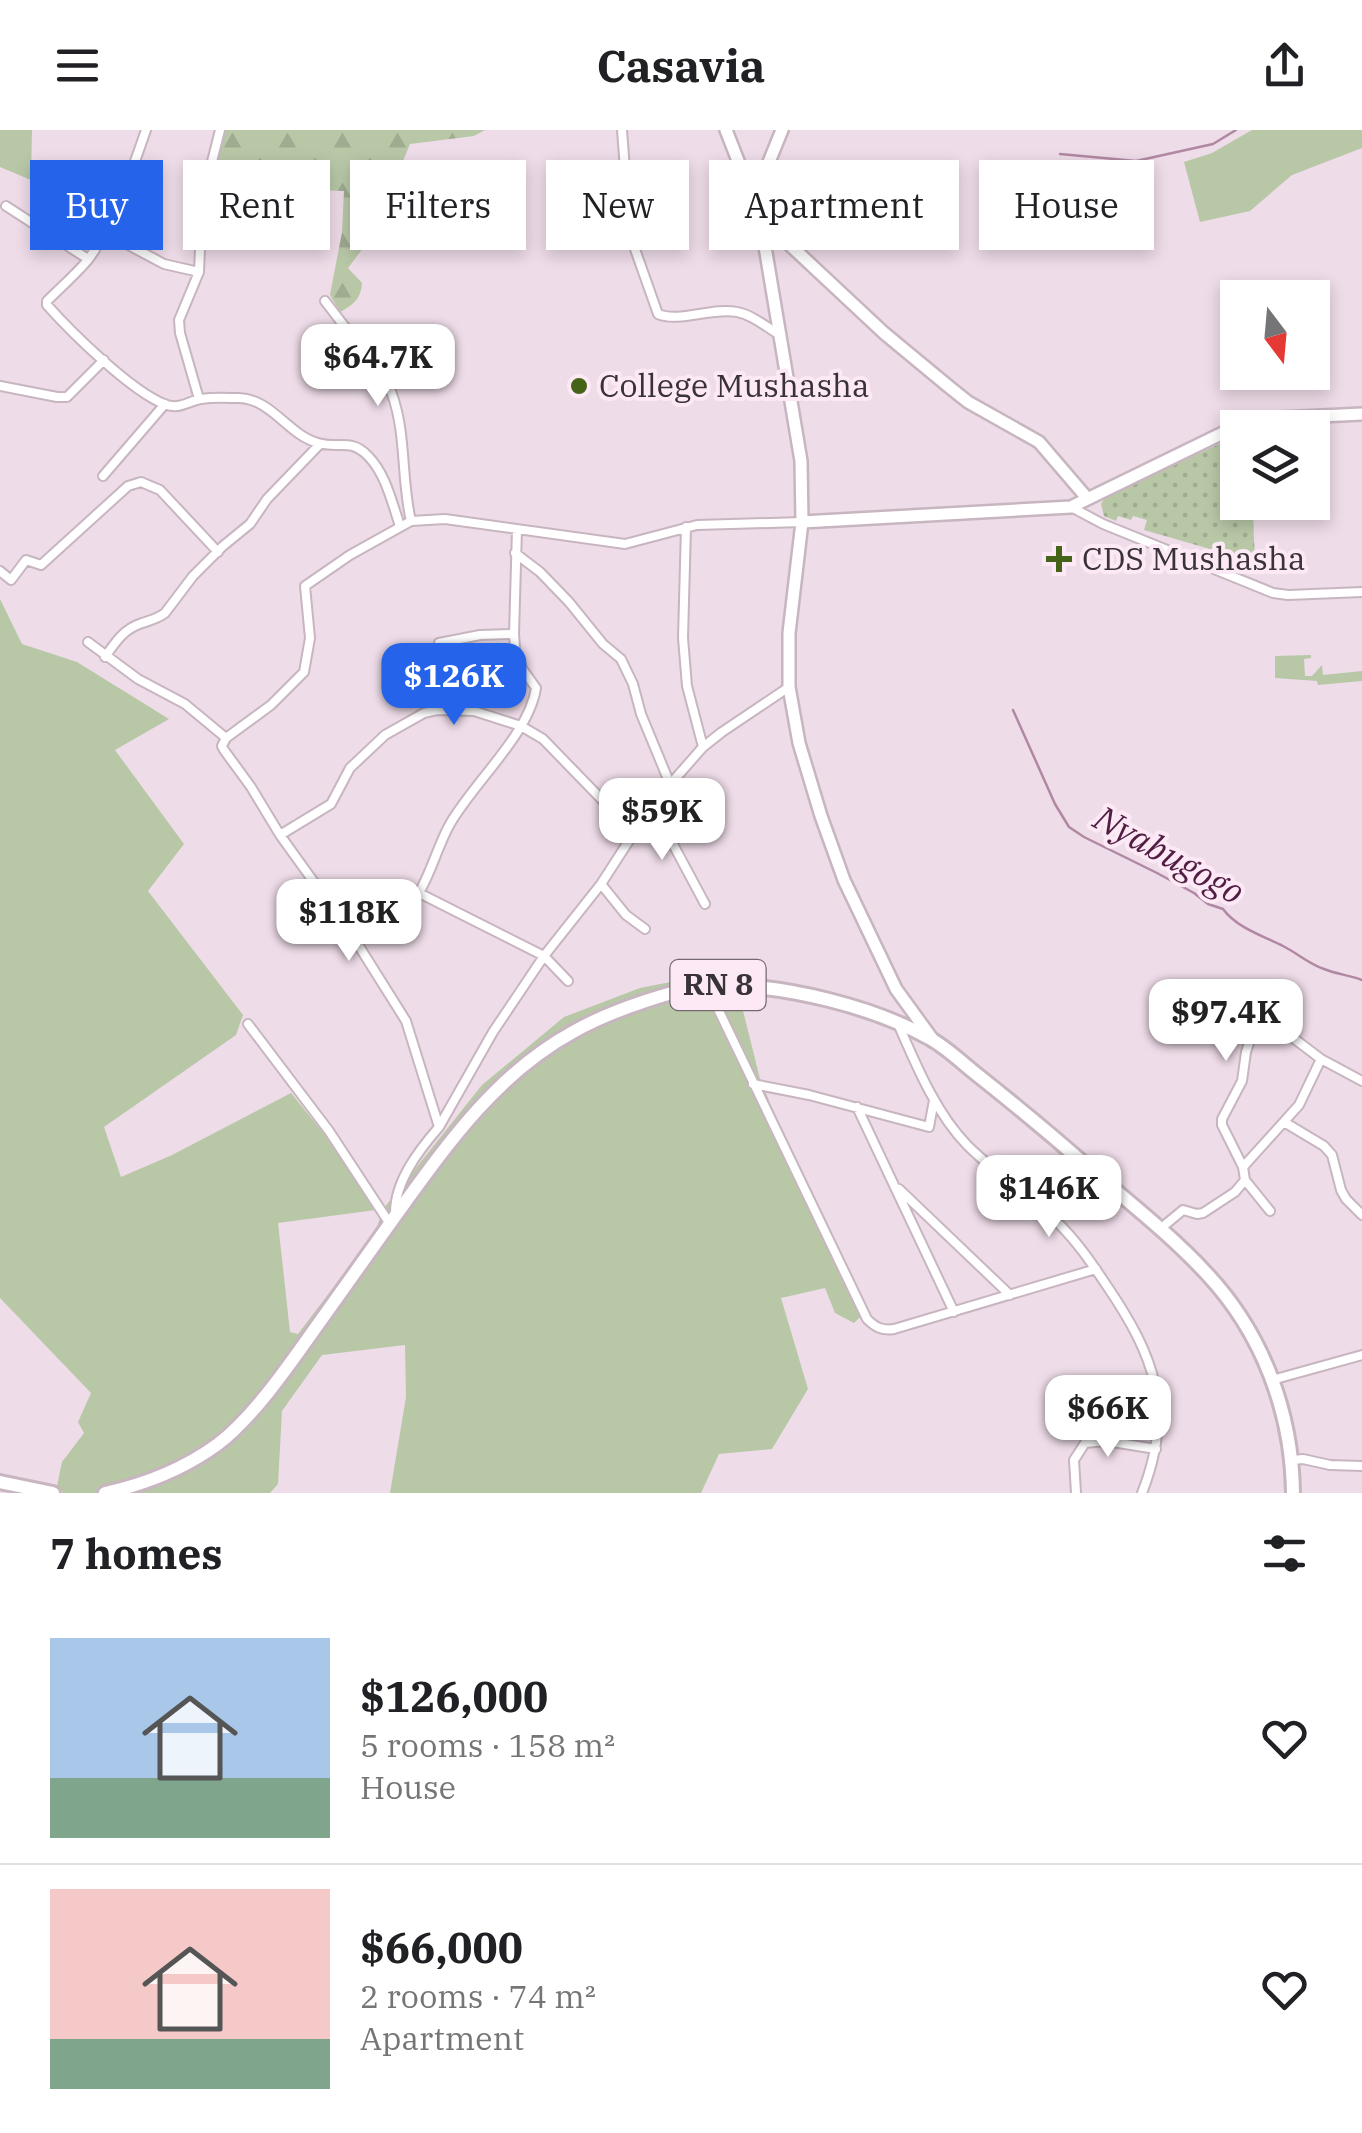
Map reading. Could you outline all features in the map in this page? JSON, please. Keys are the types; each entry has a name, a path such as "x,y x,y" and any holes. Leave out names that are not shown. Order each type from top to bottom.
{"main road":[{"name":"RN 8","path":"105,1493 135,1489 194,1461 241,1424 294,1358 464,1124 525,1063 571,1032 602,1018 656,998 722,985 823,998 897,1022 934,1040 1160,1229 1209,1276 1258,1347 1281,1403 1292,1460 1292,1493"},
{"path":"0,1482 53,1493"}],"street":[{"path":"136,160 146,130"},
{"path":"199,400 179,320 198,272 202,201 220,130"},
{"path":"622,130 630,236 658,314 665,317 739,312 780,335"},
{"path":"726,130 738,160"},
{"path":"770,160 782,130"},
{"path":"6,206 88,260"},
{"path":"94,250 46,304 104,360 153,399 176,408 199,400 256,400 320,444 356,446 371,459 400,526"},
{"path":"138,250 164,264 198,272"},
{"path":"766,250 801,460 802,522 789,633 789,687 800,743 844,880 896,990 934,1040"},
{"path":"795,250 884,333 968,402 1039,442 1087,498"},
{"path":"325,301 394,396 402,431 405,496 411,521"},
{"path":"0,386 67,397 104,360"},
{"path":"103,476 165,404"},
{"path":"439,1127 406,1021 222,746 226,738 272,706 304,672 310,638 305,586 350,554 411,521 444,519 626,544 686,527 1070,507 1229,430 1260,419 1362,414"},
{"path":"105,656 123,632 165,613 194,576 250,524 267,499 320,444"},
{"path":"0,571 11,580 26,560 41,565 128,486 141,482 160,490 218,552"},
{"path":"1070,507 1273,593 1362,592"},
{"path":"686,527 683,638 687,686 703,747"},
{"path":"352,936 419,892 456,814 521,726 536,693 516,660 517,528"},
{"path":"516,553 540,572 621,660 634,684 641,714 670,784"},
{"path":"437,710 438,643 480,635 514,634"},
{"path":"88,642 138,680 185,704 226,738"},
{"path":"392,1220 402,1181 439,1127 493,1032 544,956 601,884 652,806 703,747 789,687"},
{"path":"280,835 331,804 350,768 385,735 437,710 474,711 521,726 543,740 610,808 641,824"},
{"path":"652,806 705,904"},
{"path":"601,884 626,915 645,929"},
{"path":"419,892 544,956 568,981"},
{"path":"707,986 867,1318 879,1328 886,1330 954,1312 1096,1269"},
{"path":"1270,1211 1245,1180 1243,1167 1222,1125 1242,1082 1246,1052 1260,1010 1267,1010 1292,1037 1321,1059 1362,1081"},
{"path":"897,1022 934,1100 966,1144 1081,1246 1135,1330 1150,1368 1160,1423 1154,1464 1142,1493"},
{"path":"248,1024 392,1220"},
{"path":"1243,1167 1300,1106 1321,1059"},
{"path":"753,1084 928,1127 934,1100"},
{"path":"856,1108 954,1312"},
{"path":"1284,1122 1332,1155 1341,1190 1362,1215"},
{"path":"1160,1229 1183,1210 1203,1213 1235,1192 1245,1180"},
{"path":"896,1186 1010,1295"},
{"path":"1272,1380 1362,1355"},
{"path":"1076,1493 1074,1460 1084,1443 1106,1441 1156,1449"},
{"path":"1292,1460 1362,1466"}],"green space":[{"path":"0,130 32,130 30,180 0,167"},
{"path":"224,130 485,130 474,136 410,144 403,160 350,160 350,250 362,250 348,268 362,283 358,297 340,312 330,295 342,232 344,191 330,190 330,160 216,160"},
{"path":"1252,130 1362,130 1362,148 1292,175 1250,211 1200,222 1184,162 1212,153"},
{"path":"1220,444 1220,520 1253,520 1255,562 1144,530 1147,520 1118,516 1116,521 1104,516 1101,504 1106,496"},
{"path":"0,599 22,644 77,662 169,719 115,750 184,844 148,891 243,1015 236,1035 104,1127 121,1177 291,1093 384,1208 482,1085 564,1017 640,988 696,977 734,975 761,1083 769,1100 763,1114 861,1316 854,1323 835,1313 825,1288 781,1298 808,1389 772,1449 719,1454 701,1493 390,1493 406,1397 405,1345 322,1355 282,1411 278,1484 270,1493 63,1493 57,1486 62,1462 84,1433 78,1422 91,1393 0,1298","holes":["383,1209 375,1233 298,1334 290,1332 278,1223"]},
{"path":"1311,655 1304,659 1305,676 1312,676 1322,665 1323,675 1362,671 1362,681 1318,685 1317,681 1275,678 1275,656"}],"waterway":[{"path":"1060,154 1136,161 1213,144 1236,130"},
{"name":"Nyabugogo","path":"1013,710 1069,827 1223,909 1243,926 1313,964 1362,980"}],"place":[{"name":"College Mushasha","path":"579,386"},
{"name":"CDS Mushasha","path":"1059,559"}]}
